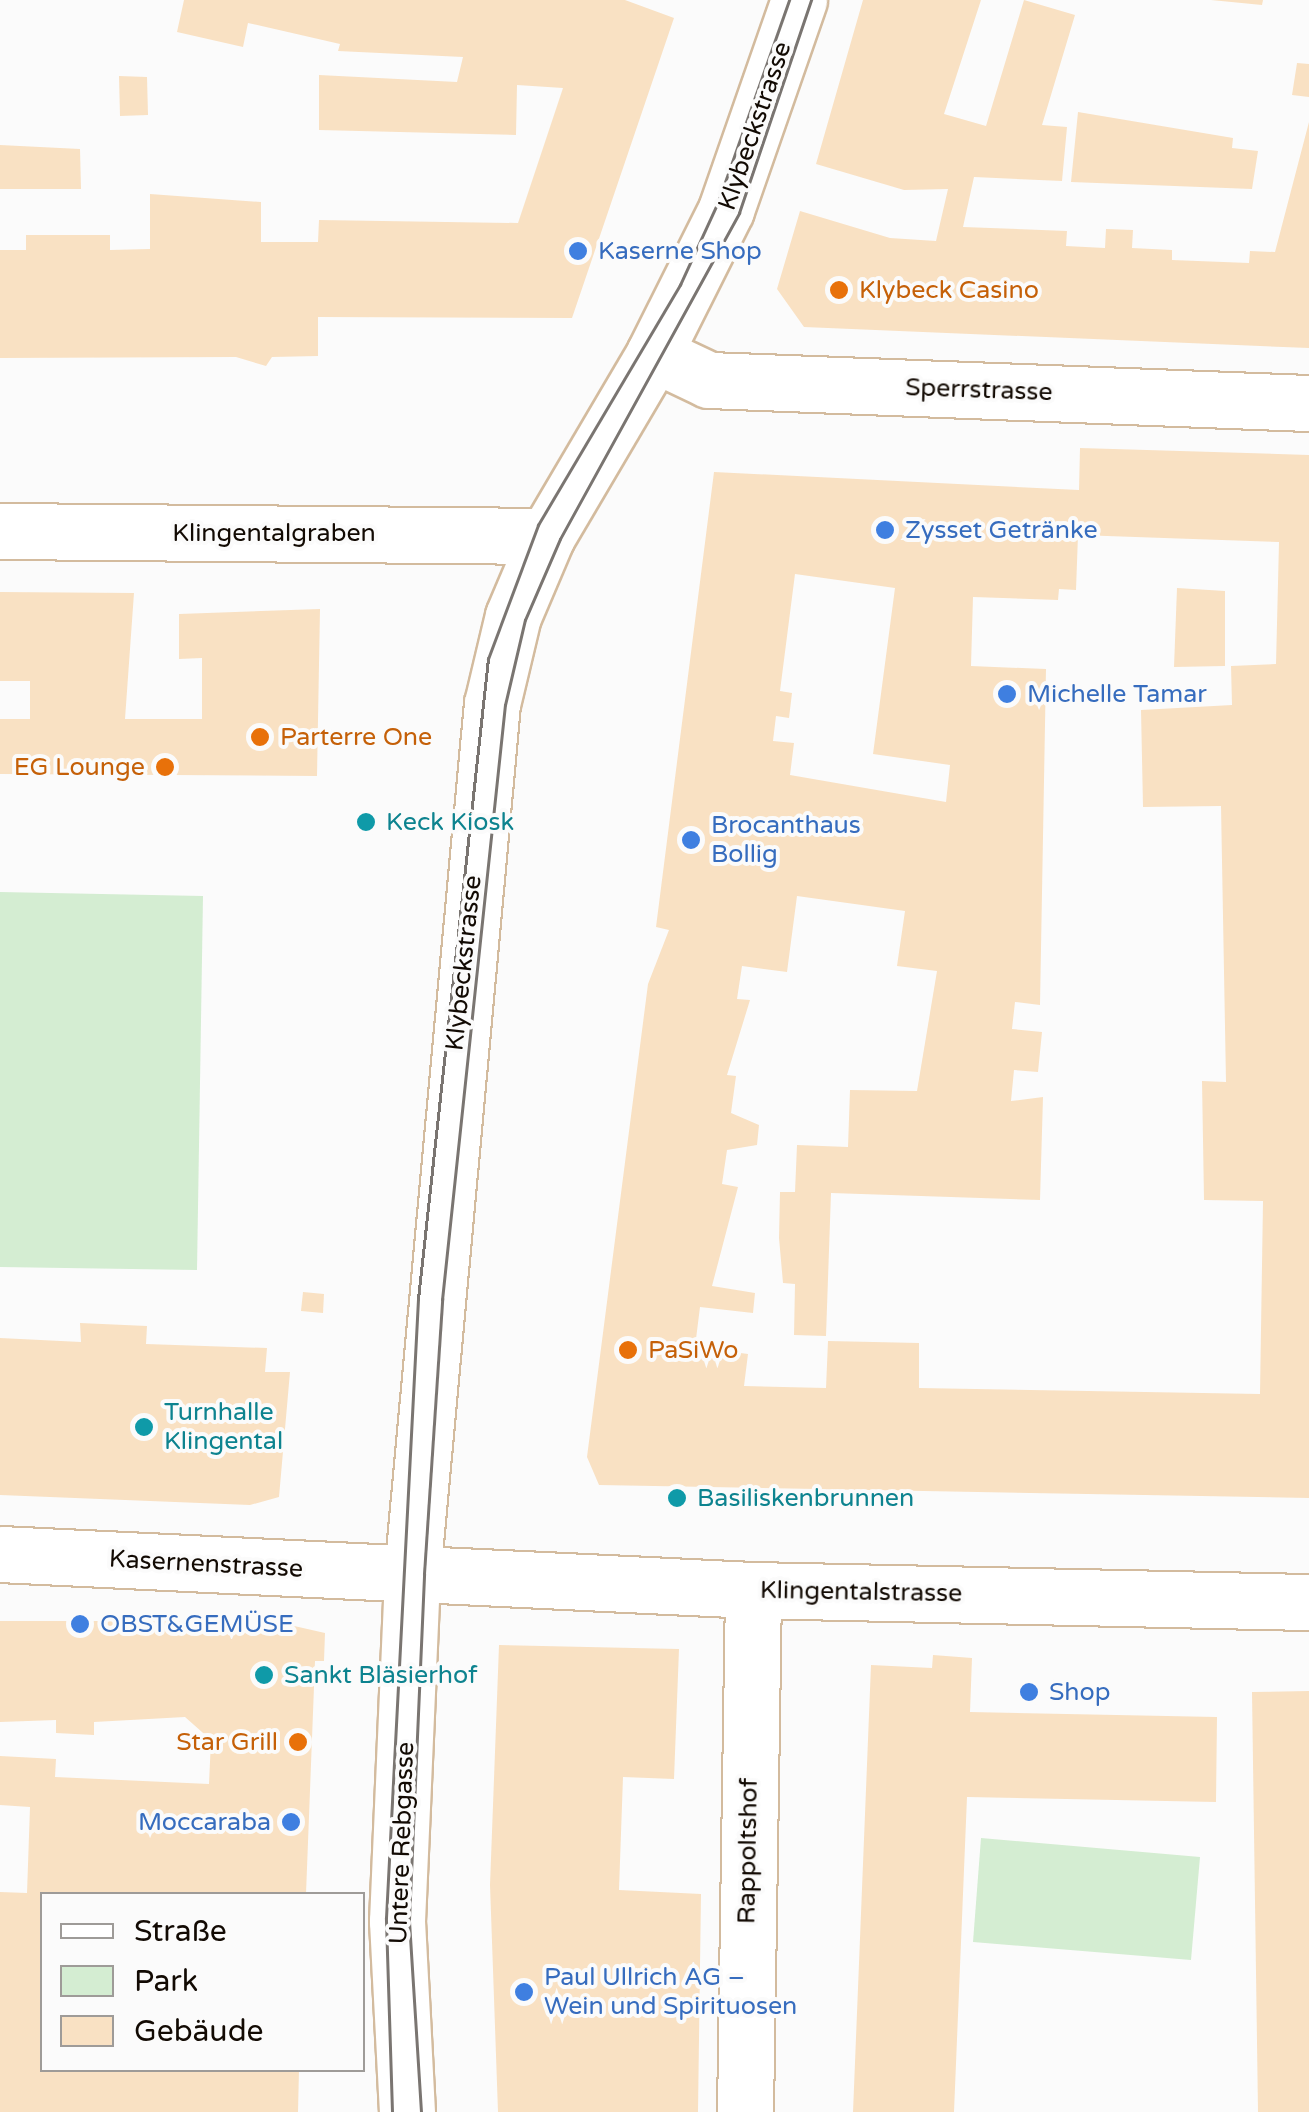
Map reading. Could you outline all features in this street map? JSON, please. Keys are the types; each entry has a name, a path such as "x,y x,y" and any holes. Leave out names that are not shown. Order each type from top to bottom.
{"street":[{"name":"Klybeckstrasse","path":"412,1574 492,704 513,616 547,536 654,354 726,210 799,0"},
{"name":"Sperrstrasse","path":"654,354 709,380 1309,403"},
{"name":"Klingentalgraben","path":"0,532 547,536"},
{"name":"Kasernenstrasse","path":"0,1554 412,1574"},
{"name":"Klingentalstrasse","path":"412,1574 753,1590 1309,1602"},
{"name":"Untere Rebgasse","path":"407,2112 397,1920 412,1574"},
{"name":"Rappoltshof","path":"746,2112 753,1590"}],"green space":[{"path":"0,892 203,896 197,1270 0,1267"},
{"path":"981,1838 1200,1857 1191,1960 973,1942"}],"building":[{"path":"184,0 625,0 674,18 572,318 318,317 318,356 272,357 266,366 236,357 0,358 0,250 26,250 26,235 110,235 110,250 150,249 150,194 261,202 261,242 318,242 319,220 518,223 563,88 517,85 516,135 319,130 319,75 457,82 463,57 338,51 340,44 248,23 243,47 177,32"},
{"path":"863,0 981,0 944,114 986,126 1024,0 1075,15 1042,125 1067,127 1062,181 974,177 963,227 1067,231 1066,246 1105,248 1106,229 1133,230 1132,248 1172,250 1172,260 1249,263 1250,251 1275,252 1309,122 1309,348 804,327 777,289 800,211 890,238 936,241 948,189 904,190 816,164"},
{"path":"1211,0 1263,0 1262,5"},
{"path":"1297,63 1309,64 1309,97 1292,95"},
{"path":"119,76 147,77 148,115 120,116"},
{"path":"1078,112 1233,138 1232,148 1258,151 1252,189 1071,182"},
{"path":"0,145 80,149 81,189 0,189"},
{"path":"1080,448 1309,455 1309,1498 599,1485 587,1457 648,984 669,930 656,927 714,472 1079,490","holes":["1078,535 1279,542 1276,664 1231,666 1232,705 1141,710 1143,807 1221,806 1226,1082 1202,1081 1204,1200 1263,1201 1260,1394 919,1388 919,1343 828,1341 826,1388 744,1386 748,1354 695,1347 700,1307 753,1313 755,1293 712,1286 738,1187 722,1184 727,1150 757,1145 759,1125 731,1113 736,1076 727,1075 750,1000 737,999 742,966 787,972 797,896 905,911 897,966 937,971 917,1091 850,1090 848,1147 797,1145 795,1192 780,1192 779,1238 783,1283 795,1284 794,1335 826,1336 831,1193 1040,1200 1043,1097 1011,1101 1014,1070 1038,1072 1042,1032 1012,1029 1015,1002 1040,1005 1046,669 971,666 973,597 1058,600 1059,589 1076,590","795,574 895,588 873,754 950,765 946,802 790,775 794,743 773,741 776,716 789,718 792,693 780,691"]},
{"path":"1177,588 1225,591 1225,666 1174,667"},
{"path":"0,592 134,593 125,719 202,719 202,658 179,659 179,614 320,609 317,776 0,774 0,719 30,719 30,681 0,681"},
{"path":"303,1292 324,1294 323,1313 301,1311"},
{"name":"Turnhalle Klingental","path":"80,1323 147,1326 146,1344 267,1348 265,1372 290,1372 279,1497 250,1505 0,1495 0,1338 81,1342"},
{"path":"0,1621 206,1621 206,1629 254,1631 281,1623 325,1633 324,1661 315,1661 306,1892 40,1892 40,2072 299,2072 298,2112 0,2112 0,1892 27,1893 30,1807 0,1805 0,1756 56,1759 55,1777 209,1784 211,1740 185,1717 94,1722 94,1735 56,1733 56,1720 0,1722"},
{"path":"499,1645 679,1649 674,1779 623,1777 619,1890 701,1894 698,2112 498,2112 490,1885"},
{"path":"933,1655 972,1658 970,1712 1217,1717 1216,1802 967,1797 954,2112 853,2112 871,1665 932,1668"},
{"path":"1309,1691 1309,2112 1258,2112 1252,1692"}],"tram line":[{"path":"392,2112 386,1918 418,1299 488,659 538,525 680,285 718,202 789,0"},
{"path":"421,2112 409,1920 424,1574 442,1300 505,705 525,620 560,539 739,213 811,0"}],"place":[{"name":"Kaserne Shop","path":"578,251"},
{"name":"Klybeck Casino","path":"839,290"},
{"name":"Zysset Getränke","path":"885,530"},
{"name":"Michelle Tamar","path":"1007,694"},
{"name":"Parterre One","path":"260,737"},
{"name":"EG Lounge","path":"165,767"},
{"name":"Keck Kiosk","path":"366,822"},
{"name":"Brocanthaus Bollig","path":"691,840"},
{"name":"PaSiWo","path":"628,1350"},
{"name":"Turnhalle Klingental","path":"144,1427"},
{"name":"Basiliskenbrunnen","path":"677,1498"},
{"name":"OBST&GEMÜSE","path":"80,1624"},
{"name":"Sankt Bläsierhof","path":"264,1675"},
{"name":"Shop","path":"1029,1692"},
{"name":"Star Grill","path":"298,1742"},
{"name":"Moccaraba","path":"291,1822"},
{"name":"Paul Ullrich AG – Wein und Spirituosen","path":"524,1992"}]}
